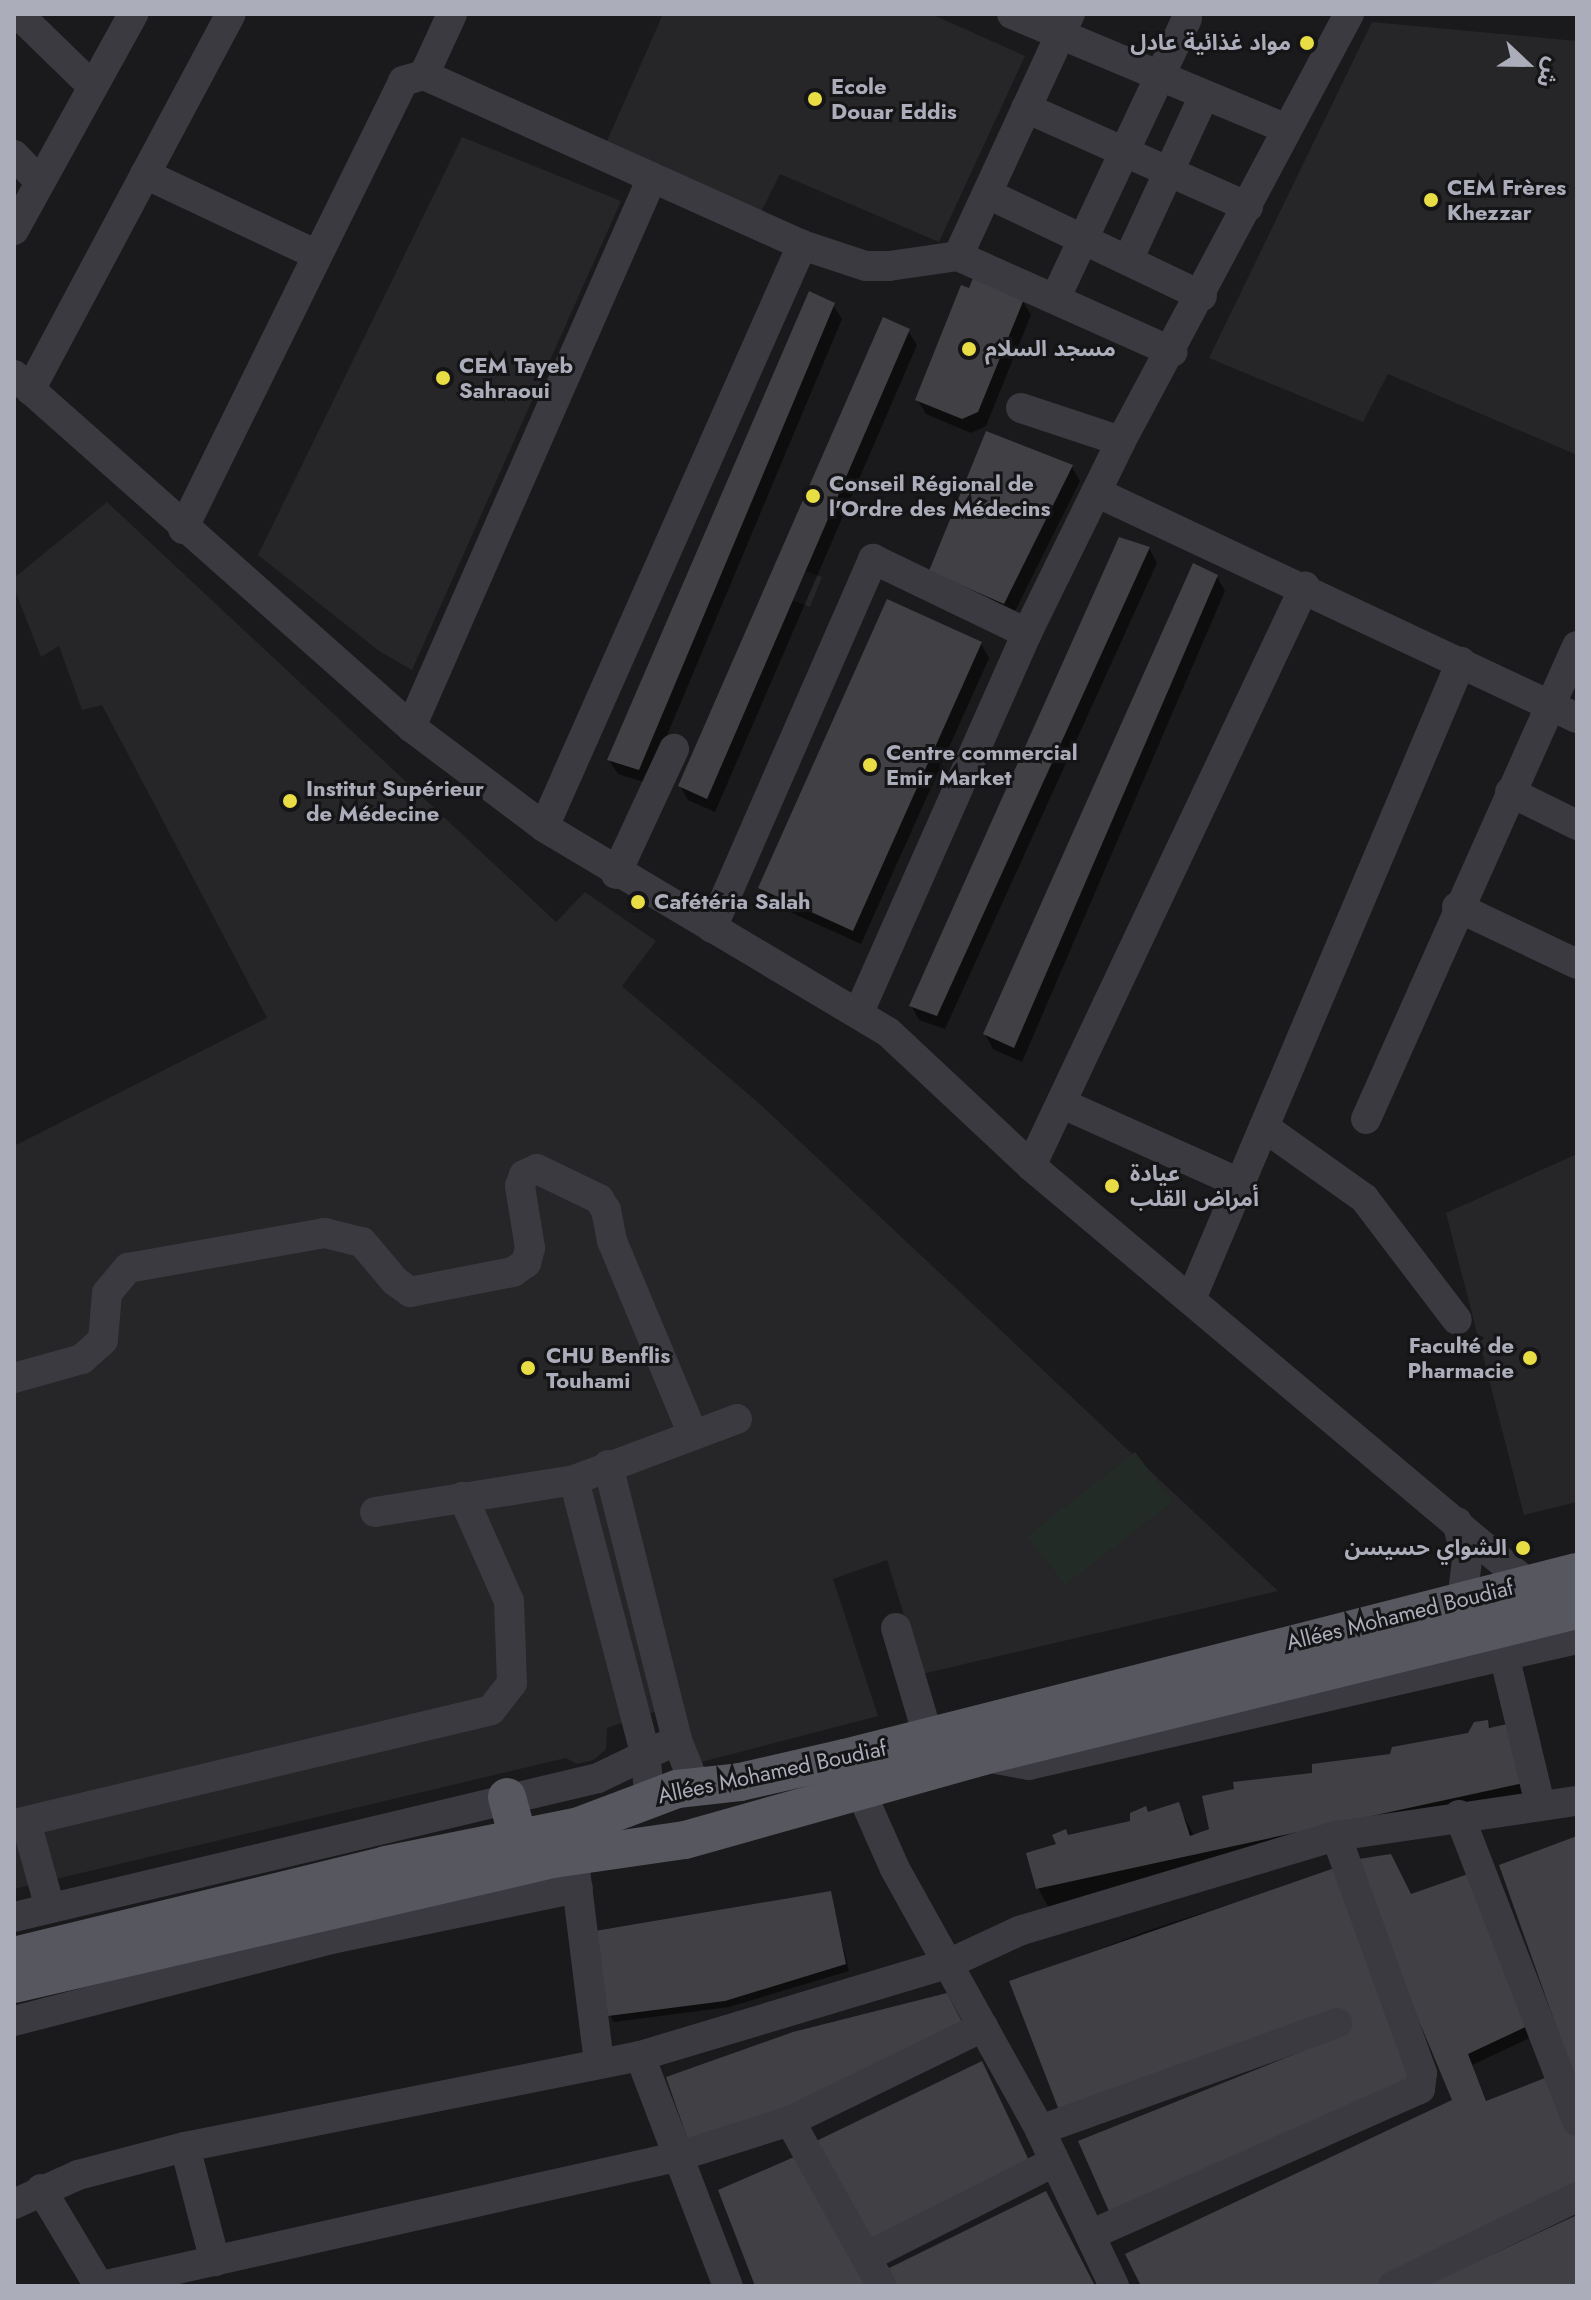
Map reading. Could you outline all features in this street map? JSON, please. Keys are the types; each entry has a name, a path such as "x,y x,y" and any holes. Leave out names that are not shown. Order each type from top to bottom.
{"main road":[{"name":"Allées Mohamed Boudiaf","path":"14,1956 596,1822 650,1799 695,1785 740,1782 1577,1572"},
{"name":"Allées Mohamed Boudiaf","path":"14,1984 576,1872 658,1843 711,1832 983,1756 1502,1644 1577,1610"},
{"path":"695,1785 707,1804 711,1832"},
{"path":"507,1797 518,1838"},
{"path":"650,1799 658,1843"}],"street":[{"path":"18,14 92,86"},
{"path":"14,230 133,14"},
{"path":"231,14 145,174 22,382 183,529 411,727 544,827 616,874 859,1012 919,1057 1031,1166 1527,1583"},
{"path":"183,529 395,89 424,75 452,14"},
{"path":"1012,14 1066,24 1157,77 1203,98 1287,129"},
{"path":"859,1012 1027,633 1121,441 1173,352 1349,14"},
{"path":"1055,299 1187,18"},
{"path":"958,256 1066,24"},
{"path":"424,75 802,245 866,266 958,256 1173,352"},
{"path":"1128,260 1203,98"},
{"path":"1026,108 1248,207"},
{"path":"14,155 39,181"},
{"path":"145,174 315,254"},
{"path":"411,727 652,178"},
{"path":"988,194 1202,296"},
{"path":"544,827 802,245"},
{"path":"1021,408 1121,441"},
{"path":"1096,492 1305,586 1564,712"},
{"path":"712,928 873,559 1027,633"},
{"path":"1031,1166 1063,1104 1305,586"},
{"path":"1366,1119 1510,792 1564,712 1577,646"},
{"path":"1191,1299 1461,662"},
{"path":"616,874 674,749"},
{"path":"1510,792 1577,825"},
{"path":"1457,907 1577,964"},
{"path":"1063,1104 1240,1183"},
{"path":"1264,1127 1364,1198 1457,1320"},
{"path":"14,1378 82,1359 103,1340 107,1293 128,1268 325,1233 362,1242 395,1281 410,1292 513,1272 526,1263 530,1248 520,1186 524,1175 537,1169 599,1199 693,1435"},
{"path":"375,1512 574,1480 737,1419"},
{"path":"608,1465 677,1740 695,1785"},
{"path":"574,1480 645,1753 650,1799"},
{"path":"50,1908 20,1823 491,1710 512,1683 509,1601 463,1497"},
{"path":"1457,1522 1467,1560 1462,1599"},
{"path":"896,1628 928,1736"},
{"path":"1540,1805 1502,1644 1577,1639"},
{"path":"14,1917 507,1797 598,1778 677,1740"},
{"path":"860,1790 901,1881 950,1963 1040,2130 1052,2163 1114,2286"},
{"path":"14,2204 41,2189 185,2147 640,2056 950,1963 1019,1931 1336,1836 1459,1815 1577,1801"},
{"path":"1459,1815 1577,2121"},
{"path":"1090,2235 1420,2089 1422,2073 1336,1836"},
{"path":"14,2021 576,1872 599,2063"},
{"path":"1040,2130 1337,2023"},
{"path":"41,2189 100,2286 676,2157 790,2121 983,2027"},
{"path":"640,2056 676,2157 728,2286"},
{"path":"790,2121 882,2286"},
{"path":"185,2147 215,2261"},
{"path":"866,2257 1052,2163"},
{"path":"1393,2286 1577,2197"}],"shaded area":[{"name":"Ecole Douar Eddis","path":"663,14 931,14 1025,56 939,242 780,174 759,216 607,141"},
{"name":"CEM Frères Khezzar","path":"1372,22 1577,41 1577,455 1388,374 1363,422 1209,358"},
{"name":"CEM Tayeb Sahraoui","path":"462,137 621,201 412,670 379,651 258,555"},
{"name":"CHU Benflis Touhami","path":"107,502 556,922 585,892 656,941 622,986 761,1105 1278,1591 922,1674 887,1560 833,1579 878,1716 682,1767 663,1709 607,1728 606,1749 594,1760 577,1764 566,1758 14,1889 14,1146 267,1018 102,705 82,710 59,646 41,657 14,588 14,578"},
{"path":"801,569 822,577 810,607 789,599"},
{"name":"Faculté de Pharmacie","path":"1577,1154 1577,1502 1524,1515 1446,1213"},
{"path":"1135,1452 1173,1502 1065,1585 1027,1536"}],"building":[{"name":"مسجد السلام","path":"973,278 1024,299 978,412 962,419 915,400 961,285 969,288"},
{"path":"809,291 835,303 639,770 607,760"},
{"path":"883,317 910,329 707,799 678,786"},
{"path":"986,431 1073,465 1004,604 929,571"},
{"path":"1119,537 1150,547 937,1016 909,1006"},
{"path":"1193,563 1218,575 1014,1048 983,1034"},
{"name":"Centre commercial Emir Market","path":"887,599 982,642 853,931 758,888"},
{"path":"1488,1720 1489,1728 1517,1722 1528,1782 1036,1889 1026,1853 1056,1844 1052,1835 1066,1829 1068,1835 1130,1821 1130,1813 1146,1806 1148,1812 1179,1802 1190,1836 1209,1829 1202,1796 1234,1789 1233,1782 1312,1773 1312,1764 1390,1754 1392,1747 1468,1733 1474,1722"},
{"path":"1577,1836 1577,2085 1499,1865"},
{"path":"1391,1854 1411,1894 1471,1873 1532,2024 1468,2054 1486,2101 1550,2076 1577,2139 1577,2192 1380,2286 1141,2286 1125,2254 1452,2100 1352,1860"},
{"path":"1346,1864 1423,2082 1112,2218 1078,2141 1345,2034 1062,2118 1009,1981"},
{"path":"831,1891 846,1964 725,2001 608,2016 595,1931"},
{"path":"947,1993 969,2035 692,2152 666,2077 793,2032"},
{"path":"982,2061 1032,2167 869,2249 810,2144"},
{"path":"794,2157 866,2286 755,2286 718,2190"},
{"path":"1046,2191 1095,2286 889,2286 881,2272"},
{"path":"1577,2215 1577,2286 1424,2286"}],"place":[{"name":"مواد غذائية عادل","path":"1307,43"},
{"name":"Ecole Douar Eddis","path":"815,99"},
{"name":"CEM Frères Khezzar","path":"1431,200"},
{"name":"مسجد السلام","path":"969,349"},
{"name":"CEM Tayeb Sahraoui","path":"443,378"},
{"name":"Conseil Régional de l'Ordre des Médecins","path":"813,496"},
{"name":"Centre commercial Emir Market","path":"870,765"},
{"name":"Institut Supérieur de Médecine","path":"290,801"},
{"name":"Cafétéria Salah","path":"638,902"},
{"name":"عيادة أمراض القلب","path":"1112,1186"},
{"name":"Faculté de Pharmacie","path":"1530,1358"},
{"name":"CHU Benflis Touhami","path":"528,1368"},
{"name":"الشواي حسيسن","path":"1523,1548"}]}
